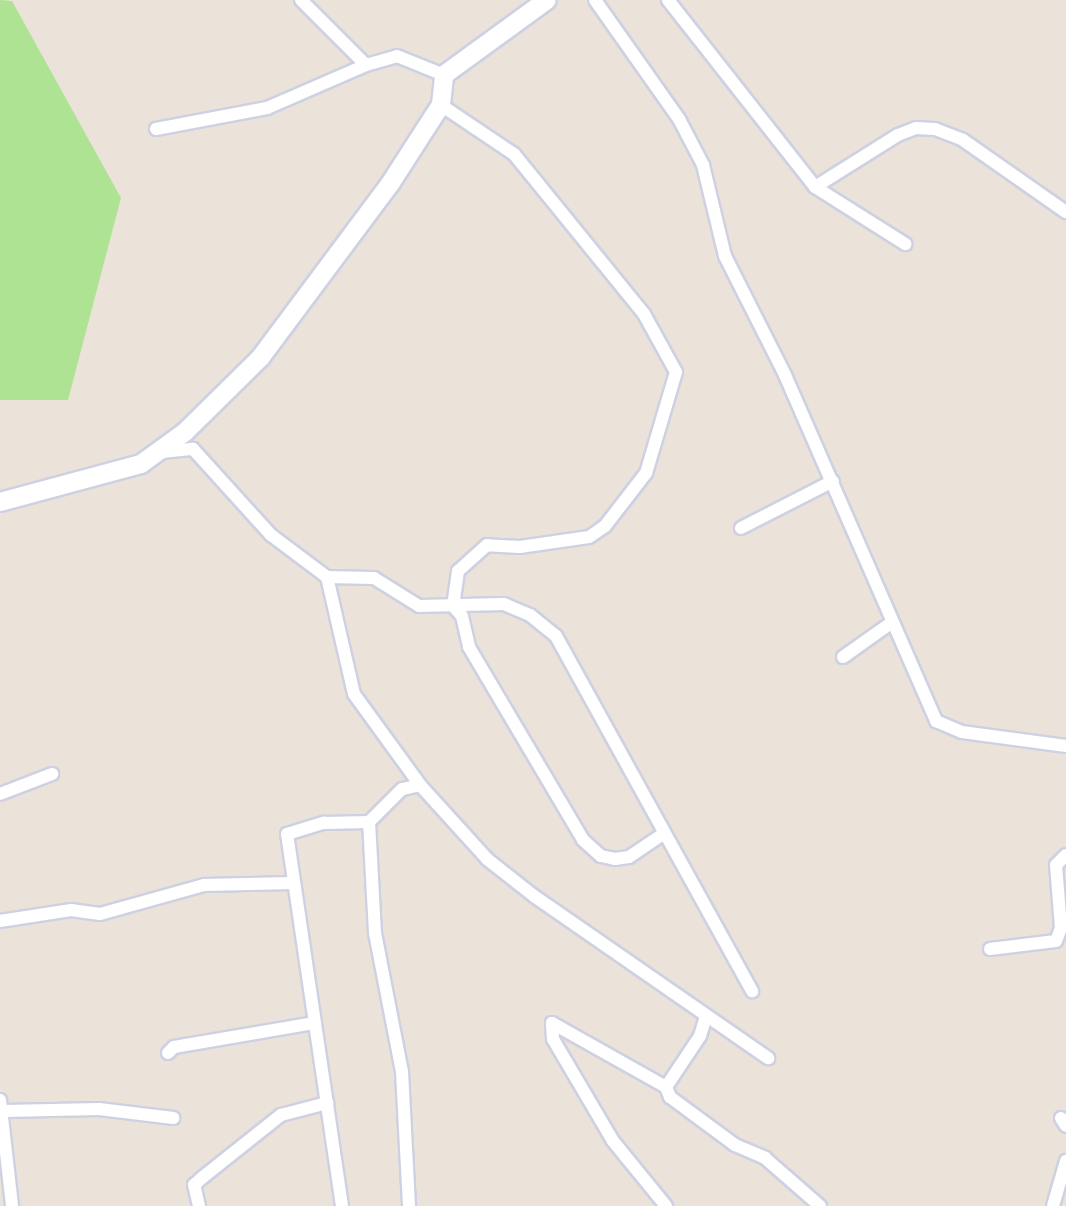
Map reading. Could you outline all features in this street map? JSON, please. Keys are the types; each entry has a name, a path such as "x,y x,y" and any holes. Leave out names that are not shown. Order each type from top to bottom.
{"street":[{"path":"301,0 366,65"},
{"path":"0,502 141,464 162,452 261,357 390,184 441,105 444,75 547,0"},
{"path":"595,0 698,152 725,256 833,481 891,623 936,721 962,732 1066,746"},
{"path":"668,0 815,187 905,244"},
{"path":"156,129 267,108 366,65 397,56 444,75"},
{"path":"441,105 514,154 644,314 676,372 646,473 605,526 589,537 520,547 487,545 458,571 453,606"},
{"path":"815,187 898,135 916,128 935,129 963,140 1066,212"},
{"path":"162,452 193,449 271,535 327,577 374,578 419,606 504,604 530,615 556,636 662,835 752,991"},
{"path":"741,528 833,481"},
{"path":"327,577 354,694 420,785 487,859 768,1058"},
{"path":"453,606 462,616 469,647 583,840 601,856 615,859 629,857 662,835"},
{"path":"843,657 891,623"},
{"path":"0,794 52,774"},
{"path":"342,1206 287,834 324,823 369,822 402,789 420,785"},
{"path":"369,822 375,933 402,1072 409,1206"},
{"path":"990,949 1056,941 1061,928 1056,865 1066,855"},
{"path":"0,921 71,910 100,914 204,885 293,883"},
{"path":"666,1087 700,1036 706,1016"},
{"path":"168,1053 174,1047 315,1023"},
{"path":"666,1206 613,1141 553,1039 552,1023 666,1087 670,1097 735,1145 765,1158 820,1206"},
{"path":"199,1206 194,1185 203,1177 281,1115 327,1103"},
{"path":"12,1206 2,1105 99,1109 173,1118"},
{"path":"1053,1206 1066,1161"}],"green space":[{"path":"0,0 12,1 121,198 68,400 0,400"}]}
